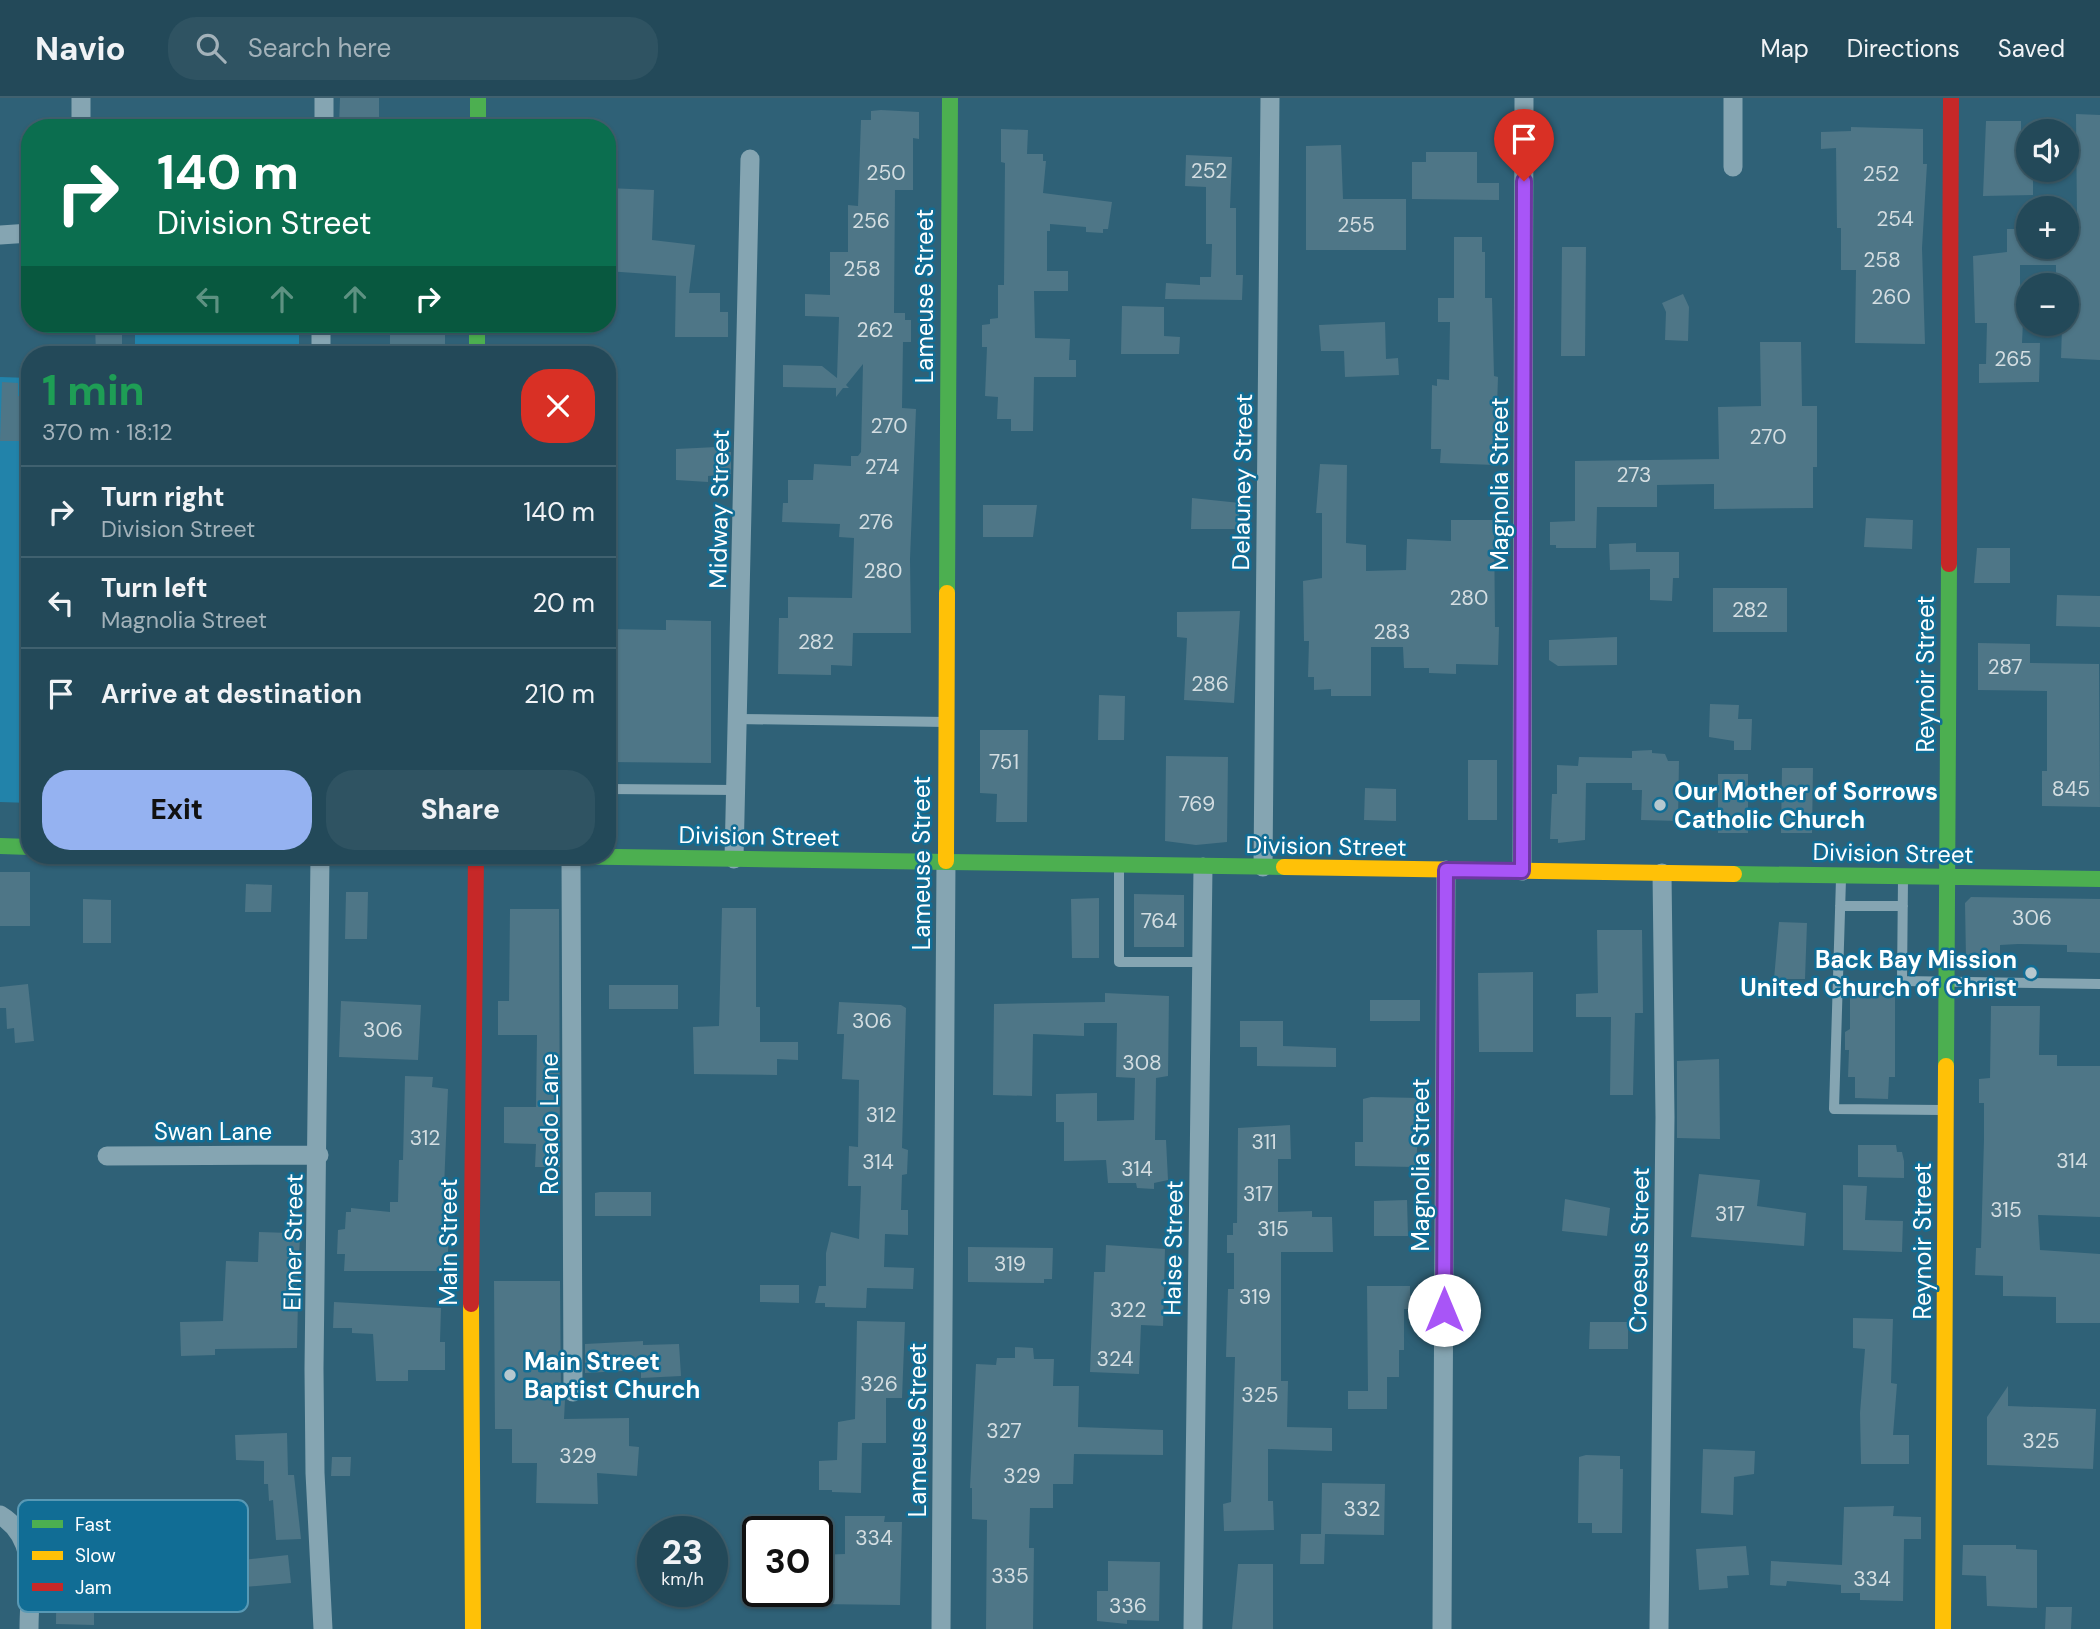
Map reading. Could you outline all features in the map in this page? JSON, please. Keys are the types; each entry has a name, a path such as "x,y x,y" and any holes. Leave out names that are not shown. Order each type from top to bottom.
{"street":[{"path":"80,98 81,119"},
{"path":"324,98 324,119"},
{"path":"478,98 478,119"},
{"name":"Lameuse Street","path":"941,1629 950,98"},
{"name":"Delauney Street","path":"1263,867 1270,98"},
{"name":"Magnolia Street","path":"1522,871 1524,98"},
{"path":"1732,98 1733,167"},
{"name":"Reynoir Street","path":"1943,1629 1951,98"},
{"name":"Midway Street","path":"734,859 750,159"},
{"path":"0,235 21,234"},
{"path":"0,846 21,847"},
{"name":"Division Street","path":"616,857 2100,878"},
{"name":"Elmer Street","path":"320,864 315,1473 323,1629"},
{"name":"Main Street","path":"473,1629 470,1198 476,864"},
{"name":"Rosado Lane","path":"571,864 573,1392"},
{"name":"Haise Street","path":"1193,1629 1203,867"},
{"name":"Magnolia Street","path":"1442,1629 1446,870"},
{"name":"Croesus Street","path":"1659,1629 1665,1118 1662,873"},
{"name":"Swan Lane","path":"107,1156 319,1155"}],"lane":[{"path":"738,719 946,722"},
{"path":"616,789 736,790"},
{"path":"1119,865 1119,962 1202,962"},
{"path":"1841,875 1834,1108 1945,1110"},
{"path":"1903,876 1902,981 2100,984"},
{"path":"1840,906 1903,906"}],"shaded area":[{"path":"135,333 299,333 299,346 135,346"},
{"path":"0,377 21,378 21,803 0,802"}],"building":[{"path":"340,98 379,98 379,119 339,119"},
{"path":"871,111 919,112 919,139 913,138 913,190 895,190 894,313 905,313 905,320 911,320 911,342 903,342 902,408 916,409 910,559 911,633 853,633 852,666 831,665 831,675 778,674 779,618 788,618 788,597 852,598 854,538 839,537 840,524 782,522 783,503 788,503 788,480 813,480 814,464 851,466 851,456 858,456 861,452 863,364 846,385 849,388 843,388 836,397 836,388 783,387 783,365 822,366 837,378 839,317 805,316 805,294 830,295 830,252 848,252 848,205 858,206 861,120 871,120"},
{"path":"2076,114 2100,115 2100,360 2061,358 2062,336 2079,336 2079,273 2056,273 2056,265 2020,265 2020,273 2016,273 2016,336 2022,336 2022,343 2040,343 2039,382 1979,383 1979,364 1986,364 1987,323 1975,323 1973,256 2007,252 2007,229 2016,229 2016,259 2079,259 2077,182 2079,182 2079,119 2076,119"},
{"path":"1986,121 2016,121 2016,182 2033,182 2033,195 1983,196"},
{"path":"1851,127 1923,129 1923,164 1927,164 1922,248 1925,344 1855,343 1856,270 1841,270 1841,228 1837,228 1836,148 1821,149 1821,132 1851,131"},
{"path":"1001,129 1028,130 1027,154 1043,154 1043,161 1046,161 1043,193 1112,202 1108,229 1103,229 1103,233 1086,232 1086,227 1050,224 1050,231 1047,231 1047,271 1068,271 1068,291 1034,291 1035,338 1070,339 1069,360 1076,360 1076,377 1034,377 1033,431 1011,431 1011,419 997,419 998,397 985,396 987,347 982,347 982,325 990,324 990,319 998,318 998,285 1004,285 1005,163 1001,162"},
{"path":"1341,145 1343,199 1406,199 1406,250 1306,250 1306,146"},
{"path":"1426,152 1477,152 1477,183 1499,183 1499,200 1412,199 1412,162 1426,162"},
{"path":"1186,155 1232,157 1230,208 1236,208 1236,275 1243,275 1242,300 1165,299 1166,283 1200,285 1200,277 1211,277 1212,244 1206,244 1206,187 1185,186"},
{"path":"616,188 654,190 652,240 695,245 689,293 720,293 720,312 728,312 728,337 675,337 676,276 616,272"},
{"path":"1454,237 1482,237 1482,252 1485,252 1485,298 1492,298 1494,376 1498,377 1495,465 1440,463 1441,449 1431,449 1432,385 1437,386 1437,379 1449,380 1450,322 1438,322 1438,298 1454,298"},
{"path":"1562,247 1586,247 1585,356 1561,356"},
{"path":"1683,294 1689,307 1688,341 1665,340 1666,312 1662,303"},
{"path":"1122,306 1164,307 1164,336 1180,337 1179,354 1121,354"},
{"path":"1385,322 1386,359 1398,358 1399,375 1345,377 1344,351 1321,351 1319,325"},
{"path":"95,333 122,333 122,346 96,346"},
{"path":"390,333 445,333 445,346 390,346"},
{"path":"1760,342 1801,342 1802,406 1817,406 1817,467 1813,467 1813,508 1714,509 1714,484 1657,485 1657,507 1597,507 1596,548 1556,548 1556,545 1550,545 1550,522 1575,521 1575,461 1719,459 1718,407 1761,406"},
{"path":"2,382 18,383 18,396 21,396 21,441 0,441"},
{"path":"717,447 717,452 731,452 731,474 708,476 708,482 676,480 676,449"},
{"path":"1320,464 1347,465 1346,543 1366,545 1366,571 1406,570 1407,539 1451,541 1451,520 1494,520 1498,665 1456,664 1456,674 1429,673 1429,668 1404,668 1403,647 1371,647 1371,696 1331,696 1331,689 1314,690 1314,677 1308,677 1309,641 1304,641 1303,581 1322,578 1322,513 1316,513"},
{"path":"1192,498 1240,503 1238,529 1191,529"},
{"path":"983,505 1037,505 1033,537 983,537"},
{"path":"1866,518 1913,520 1912,549 1864,547"},
{"path":"1636,543 1636,552 1679,552 1679,578 1673,578 1672,601 1650,600 1650,569 1610,570 1609,544"},
{"path":"1977,548 2010,548 2010,583 1974,583"},
{"path":"1713,588 1787,588 1787,632 1713,632"},
{"path":"2057,595 2100,596 2100,627 2056,626"},
{"path":"1240,611 1234,703 1184,700 1187,638 1177,637 1177,612"},
{"path":"666,620 711,621 711,763 616,762 616,629 666,630"},
{"path":"1617,637 1617,665 1558,666 1549,660 1549,640"},
{"path":"1978,643 2030,644 2030,663 2099,664 2100,807 2042,806 2042,771 2047,771 2047,691 1978,690"},
{"path":"1099,695 1125,696 1124,740 1098,740"},
{"path":"1710,704 1739,705 1738,719 1752,719 1751,750 1734,750 1734,741 1709,737"},
{"path":"980,730 1028,730 1027,822 996,822 997,794 980,793"},
{"path":"1652,750 1652,753 1665,754 1668,761 1679,761 1678,821 1641,820 1642,790 1632,790 1632,783 1586,783 1585,840 1558,843 1558,839 1550,839 1552,794 1557,794 1557,765 1578,766 1579,757 1632,758 1632,751"},
{"path":"1166,756 1228,757 1227,842 1196,845 1165,841"},
{"path":"1468,760 1497,760 1497,820 1468,820"},
{"path":"1782,768 1813,768 1812,833 1781,833"},
{"path":"1718,774 1748,774 1748,833 1718,833"},
{"path":"1365,788 1396,789 1396,821 1364,820"},
{"path":"0,872 30,872 30,926 0,926"},
{"path":"246,884 272,885 271,912 245,912"},
{"path":"346,892 368,892 367,939 345,939"},
{"path":"1134,894 1184,895 1184,947 1134,947"},
{"path":"1971,897 2100,899 2100,953 2067,952 2067,945 2018,944 2000,945 2000,959 1966,959 1965,903"},
{"path":"1099,898 1099,958 1072,958 1071,899"},
{"path":"83,899 111,900 111,943 83,943"},
{"path":"722,908 756,908 756,1007 760,1007 760,1042 798,1042 798,1060 777,1059 777,1075 694,1074 693,1027 719,1026"},
{"path":"510,909 559,909 560,1167 535,1167 536,1144 504,1143 504,1107 536,1107 537,1035 498,1035 498,1001 509,1001"},
{"path":"1779,922 1807,923 1805,979 1774,979"},
{"path":"1597,930 1642,930 1643,1013 1635,1013 1633,1095 1610,1095 1611,1017 1576,1017 1576,994 1598,993"},
{"path":"1533,972 1533,1052 1479,1052 1478,973"},
{"path":"28,984 34,1041 15,1043 14,1028 7,1029 6,1008 0,1008 0,987"},
{"path":"609,985 678,985 678,1009 609,1009"},
{"path":"1105,993 1169,996 1168,1076 1156,1078 1155,1140 1166,1140 1168,1180 1154,1183 1154,1189 1137,1188 1136,1183 1108,1183 1106,1160 1064,1161 1064,1122 1056,1122 1056,1094 1097,1093 1097,1121 1134,1120 1135,1078 1116,1077 1117,1023 1084,1023 1084,1036 1033,1034 1032,1096 993,1095 994,1004 1105,1002"},
{"path":"1850,993 1895,993 1895,1077 1889,1077 1888,1099 1855,1098 1855,1077 1848,1077 1849,1050 1845,1050 1845,1032 1850,1029"},
{"path":"1370,1000 1420,1000 1420,1021 1370,1021"},
{"path":"341,1001 421,1005 418,1060 339,1057"},
{"path":"839,1002 901,1005 906,1008 902,1148 908,1150 907,1174 902,1175 901,1210 908,1210 908,1235 885,1234 884,1267 914,1268 913,1289 867,1288 866,1308 825,1307 825,1303 815,1303 819,1286 826,1286 826,1253 831,1232 859,1239 861,1186 848,1186 849,1146 858,1147 859,1080 842,1079 844,1034 837,1034"},
{"path":"1991,1006 2040,1006 2039,1055 2057,1055 2057,1066 2100,1066 2100,1217 2038,1215 2040,1250 2100,1254 2100,1323 2056,1323 2056,1297 2003,1296 2003,1276 1975,1275 1976,1248 1981,1248 1984,1139 1984,1103 1979,1103 1979,1079 1990,1078"},
{"path":"1240,1021 1283,1021 1283,1046 1336,1048 1336,1067 1257,1066 1257,1047 1240,1047"},
{"path":"1719,1059 1720,1139 1677,1138 1677,1061"},
{"path":"405,1076 433,1077 432,1087 448,1089 443,1213 450,1213 447,1271 344,1271 345,1254 337,1254 338,1230 345,1229 346,1212 351,1212 351,1208 390,1212 390,1202 398,1202 399,1160 403,1160"},
{"path":"1420,1098 1416,1167 1355,1166 1355,1142 1363,1142 1363,1099"},
{"path":"1290,1125 1291,1159 1278,1159 1278,1212 1312,1211 1312,1217 1332,1217 1333,1252 1281,1252 1281,1381 1288,1381 1287,1427 1332,1428 1332,1451 1268,1449 1268,1501 1273,1501 1274,1530 1224,1531 1223,1504 1231,1502 1235,1357 1226,1357 1228,1289 1234,1289 1234,1253 1227,1253 1227,1235 1233,1235 1233,1223 1237,1223 1238,1128"},
{"path":"1858,1145 1896,1145 1897,1152 1902,1152 1904,1178 1858,1177"},
{"path":"1699,1174 1760,1180 1757,1206 1806,1213 1804,1246 1691,1237"},
{"path":"1843,1185 1867,1186 1865,1220 1903,1221 1902,1252 1843,1250"},
{"path":"651,1192 651,1216 595,1216 595,1193"},
{"path":"1565,1199 1610,1208 1607,1236 1562,1231"},
{"path":"1407,1200 1408,1236 1374,1236 1374,1201"},
{"path":"259,1232 290,1233 290,1239 300,1239 296,1300 297,1348 215,1349 215,1355 181,1356 180,1322 223,1321 226,1261 258,1262"},
{"path":"1106,1245 1165,1249 1163,1326 1141,1325 1139,1374 1090,1372 1094,1272 1105,1272"},
{"path":"968,1247 1053,1248 1052,1279 1044,1279 1044,1283 968,1282"},
{"path":"494,1281 560,1281 561,1392 565,1400 564,1419 629,1418 629,1446 639,1447 637,1476 597,1473 598,1504 536,1503 537,1463 512,1463 512,1429 495,1429"},
{"path":"760,1285 799,1285 799,1303 760,1302"},
{"path":"1367,1286 1410,1286 1410,1309 1404,1309 1404,1350 1399,1350 1399,1377 1387,1377 1387,1409 1348,1409 1348,1391 1368,1391"},
{"path":"334,1302 441,1308 440,1342 445,1342 445,1370 408,1370 408,1381 376,1381 373,1334 352,1333 352,1328 333,1328"},
{"path":"1853,1318 1893,1319 1891,1383 1897,1384 1893,1435 1909,1435 1909,1464 1861,1464 1860,1413 1865,1349 1853,1348"},
{"path":"857,1321 905,1322 902,1398 886,1398 886,1443 862,1443 861,1493 819,1490 819,1461 837,1460 838,1422 855,1419"},
{"path":"1590,1322 1628,1322 1628,1349 1589,1349"},
{"path":"643,1341 643,1345 679,1344 681,1376 641,1378 641,1370 585,1373 585,1344"},
{"path":"1015,1347 1033,1348 1034,1359 1054,1359 1053,1386 1079,1386 1078,1427 1163,1430 1163,1455 1074,1454 1073,1484 1053,1484 1053,1508 1030,1508 1029,1548 1034,1548 1033,1629 986,1629 987,1520 972,1519 970,1488 976,1364 996,1365 997,1358 1015,1358"},
{"path":"2008,1386 2008,1406 2096,1409 2093,1469 1987,1465 1987,1417"},
{"path":"287,1433 288,1475 294,1475 301,1539 276,1540 273,1500 269,1501 268,1484 264,1484 264,1461 236,1460 235,1435"},
{"path":"1703,1449 1755,1451 1754,1474 1734,1477 1733,1515 1701,1513"},
{"path":"1620,1456 1620,1469 1623,1469 1622,1533 1592,1533 1592,1523 1578,1523 1579,1457"},
{"path":"332,1457 351,1457 350,1476 331,1476"},
{"path":"1322,1483 1385,1484 1384,1535 1325,1534 1324,1564 1300,1564 1301,1534 1321,1534"},
{"path":"1894,1506 1893,1516 1921,1517 1921,1539 1904,1539 1903,1601 1860,1600 1860,1593 1841,1593 1841,1585 1787,1581 1786,1586 1770,1585 1771,1561 1842,1565 1844,1507"},
{"path":"845,1516 885,1516 884,1522 902,1522 900,1605 833,1604 833,1554 845,1554"},
{"path":"1963,1545 2016,1545 2016,1549 2037,1550 2037,1608 1987,1606 1986,1576 1962,1575"},
{"path":"1746,1546 1749,1575 1727,1576 1728,1588 1699,1590 1696,1549"},
{"path":"288,1555 291,1583 248,1587 248,1559"},
{"path":"1108,1561 1160,1562 1159,1621 1127,1620 1127,1624 1097,1621 1097,1591 1108,1591"},
{"path":"1238,1564 1273,1564 1273,1629 1232,1629"},
{"path":"2046,1607 2072,1607 2071,1629 2045,1629"},
{"path":"56,1612 94,1612 94,1625 56,1624"}],"traffic: fast":[{"path":"478,98 478,119"},
{"path":"947,593 950,98"},
{"path":"477,333 477,346"},
{"path":"1946,1066 1949,564"},
{"path":"0,846 21,847"},
{"path":"616,857 1284,867"},
{"path":"1734,874 2100,879"}],"traffic: slow":[{"path":"946,861 947,593"},
{"path":"1284,867 1734,874"},
{"path":"1943,1629 1946,1066"},
{"path":"471,1304 473,1629"}],"traffic: jam":[{"path":"1949,564 1951,98"},
{"path":"471,1304 476,864"}],"place":[{"name":"Our Mother of Sorrows Catholic Church","path":"1660,805"},
{"name":"Back Bay Mission United Church of Christ","path":"2031,973"},
{"name":"Main Street Baptist Church","path":"510,1375"}],"route":[{"path":"1444,1310 1446,870 1522,871 1524,181"}]}
